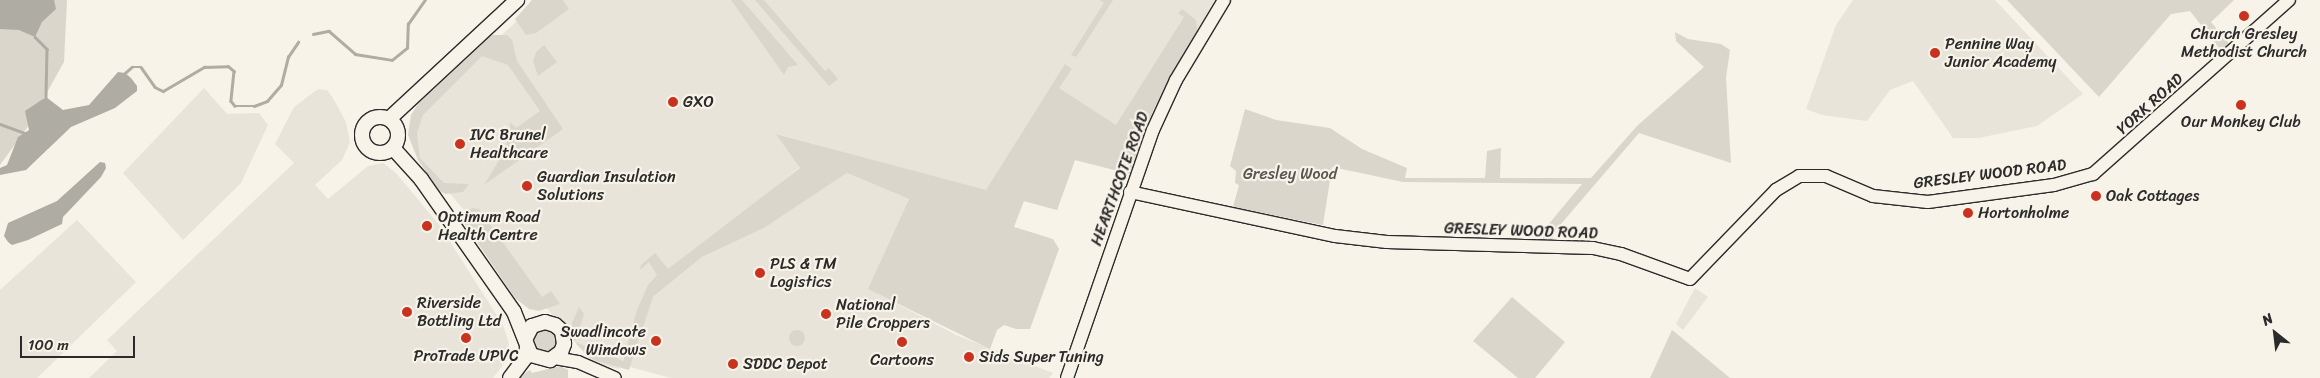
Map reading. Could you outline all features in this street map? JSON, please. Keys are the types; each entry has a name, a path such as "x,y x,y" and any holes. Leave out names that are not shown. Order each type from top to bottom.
{"main road":[{"path":"393,148 374,152 363,141 363,129 371,120 389,119 517,0"},
{"path":"389,119 399,133 393,148"},
{"path":"393,148 421,179 514,312 526,343 548,359"},
{"path":"513,375 548,359 564,344 557,326 538,323 514,312"},
{"path":"513,375 530,329 538,323"}],"street":[{"name":"HEARTHCOTE ROAD","path":"1067,378 1130,192 1164,104 1224,0"},
{"name":"YORK ROAD","path":"2099,170 2289,0"},
{"name":"GRESLEY WOOD ROAD","path":"1130,192 1335,236 1387,242 1593,248 1621,254 1690,279 1776,190 1799,176 1826,176 1873,196 1928,202 2054,185 2099,170"},
{"path":"564,344 578,362"},
{"path":"548,359 578,362 615,378"}],"shaded area":[{"path":"0,0 54,0 56,9 42,22 35,37 19,30 0,29"},
{"path":"539,0 1215,0 1160,92 1130,174 1075,160 1057,210 777,134 800,167 649,290 619,369 593,363 420,158 413,133 418,114"},
{"name":"Pennine Way Junior Academy","path":"1853,0 1995,0 2083,94 2037,126 1979,138 1953,138 1913,81 1890,90 1867,121 1822,115 1806,109 1836,25"},
{"path":"118,72 125,73 131,78 137,86 137,91 115,108 71,127 26,170 0,175 0,168 7,165 18,137 29,130 25,111 46,97 63,110 89,105"},
{"path":"204,88 227,114 259,113 268,125 241,183 183,240 123,173"},
{"path":"318,89 327,90 333,98 346,122 350,142 342,160 315,185 328,199 368,166 383,163 396,173 440,226 503,325 509,344 507,360 493,378 89,378 117,351 107,340 294,163 275,144 294,107"},
{"path":"100,162 105,163 106,168 101,177 63,217 62,224 28,240 12,245 8,242 4,236 8,223 57,201"},
{"path":"847,173 909,199 869,289 956,335 1053,373 1049,378 671,378 630,367 652,298 702,257 764,228"},
{"path":"77,220 136,282 37,378 0,378 0,290"},
{"path":"1695,288 1708,297 1683,330 1676,324"}],"green space":[{"path":"0,0 67,0 64,62 27,128 0,165"},
{"path":"532,0 563,0 569,9 536,33 526,35 515,19"},
{"path":"731,0 742,0 798,65 788,67 784,75"},
{"path":"755,0 764,0 825,71 829,68 838,79 829,86"},
{"path":"1100,0 1113,0 1073,62 1076,57 1071,55 1104,3"},
{"path":"2007,0 2234,0 2211,22 2230,45 2223,53 2190,11 2171,14 2099,97"},
{"path":"1182,9 1196,20 1197,31 1154,109 1130,174 1075,160 1057,210 1024,201 1014,227 1053,239 1059,249 1030,329 1016,329 1004,325 997,330 990,349 868,289 909,199 847,173 764,228 702,257 653,297 629,370 594,360 575,342 623,361 637,310 648,285 657,275 649,262 640,270 641,265 655,253 668,269 800,168 776,134 986,190 1065,64 1072,69 1059,88 1116,125 1184,17 1178,13"},
{"name":"Gresley Wood","path":"1675,32 1688,39 1721,44 1730,50 1726,78 1731,163 1639,133 1555,231 1552,240 1543,239 1543,231 1582,184 1403,182 1332,167 1323,225 1233,207 1239,185 1235,183 1236,171 1230,166 1245,109 1276,120 1330,128 1362,149 1407,168 1405,178 1485,178 1487,151 1501,148 1500,178 1591,178 1637,126 1704,67 1676,41"},
{"path":"492,35 507,35 512,40 517,61 563,129 484,185 501,157 510,134 510,122 516,128 540,111 508,65 482,56 423,115 417,133 420,158 444,183 469,184 463,192 446,194 439,191 418,160 408,135 411,115 418,104"},
{"path":"544,45 557,62 538,76 533,61 536,52"},
{"path":"479,209 542,297 551,291 560,304 539,311 529,309 515,298 464,223 467,210"},
{"path":"1512,297 1565,342 1535,378 1518,378 1473,341"},
{"path":"579,307 584,314 575,342 572,336 572,323"},
{"path":"544,328 553,331 556,340 553,349 544,352 535,349 532,340 535,331"},
{"path":"794,330 800,330 805,335 803,344 794,346 789,341 789,335"},
{"path":"1672,330 1676,333 1730,378 1650,378"},
{"path":"560,366 568,370 568,378 517,378 530,370 532,373"}],"waterway":[{"path":"313,34 329,31 355,54 392,60 407,48 408,24 425,0"},
{"path":"35,37 47,49 46,97"},
{"path":"125,73 132,67 141,67 155,87 163,91 204,67 228,66 234,71 231,101 235,106 254,106 267,101 281,85 288,57 298,42"},
{"path":"0,124 25,133"}],"place":[{"name":"Church Gresley Methodist Church","path":"2244,16"},
{"name":"Pennine Way Junior Academy","path":"1935,53"},
{"name":"GXO","path":"673,102"},
{"name":"Our Monkey Club","path":"2241,105"},
{"name":"IVC Brunel Healthcare","path":"460,144"},
{"name":"Guardian Insulation Solutions","path":"527,186"},
{"name":"Oak Cottages","path":"2096,196"},
{"name":"Hortonholme","path":"1968,213"},
{"name":"Optimum Road Health Centre","path":"427,226"},
{"name":"PLS & TM Logistics","path":"760,273"},
{"name":"Riverside Bottling Ltd","path":"407,312"},
{"name":"National Pile Croppers","path":"826,314"},
{"name":"ProTrade UPVC","path":"466,338"},
{"name":"Swadlincote Windows","path":"656,341"},
{"name":"Cartoons","path":"902,342"},
{"name":"Sids Super Tuning","path":"969,357"},
{"name":"SDDC Depot","path":"733,364"}]}
